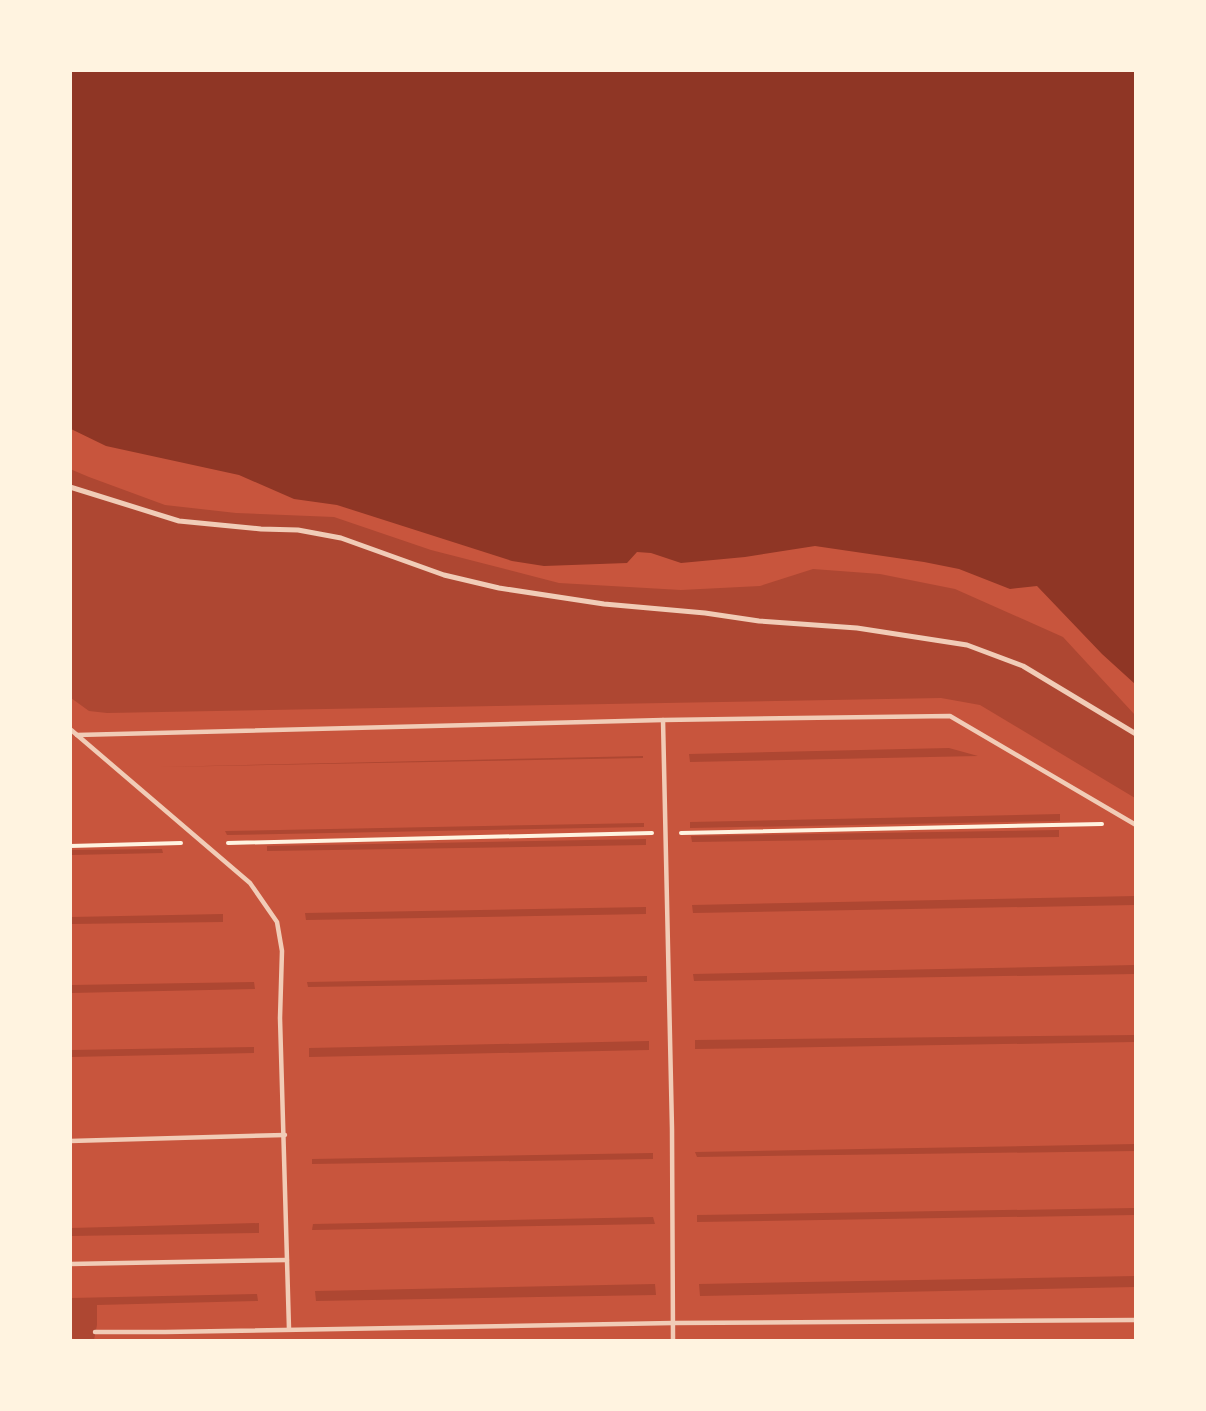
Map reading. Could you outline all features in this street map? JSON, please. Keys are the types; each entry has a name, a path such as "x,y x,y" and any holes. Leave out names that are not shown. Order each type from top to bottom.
{"street":[{"path":"70,487 179,521 298,530 342,538 444,575 499,588 604,604 705,613 759,621 857,628 967,645 1023,666 1136,734"}],"lane":[{"path":"77,735 663,720 950,716 1136,825"},
{"path":"663,720 672,1129 673,1341"},
{"path":"70,729 250,883 278,922 282,951 280,1018 289,1329"},
{"path":"70,1141 285,1135"},
{"path":"70,1264 287,1260"},
{"path":"95,1332 673,1323 1136,1320"}],"path":[{"path":"231,849 223,843 1082,824"},
{"path":"171,836 189,851"},
{"path":"70,846 202,843"}],"shaded area":[{"path":"70,71 1135,71 1135,684 1102,654 1037,586 1010,589 959,569 815,546 745,557 681,563 651,553 637,552 627,563 544,566 512,561 337,505 294,499 239,475 106,446 71,429"},
{"path":"70,469 165,505 236,513 334,517 431,550 559,583 681,590 760,586 813,569 880,574 955,589 1063,637 1135,715 1135,798 980,705 941,698 107,713 89,711 71,698"},
{"path":"949,748 978,756 690,762 689,754"},
{"path":"643,756 643,758 160,767"},
{"path":"1060,814 1060,821 690,828 690,822"},
{"path":"644,823 644,827 227,835 225,831"},
{"path":"1059,830 1059,837 692,842 691,836"},
{"path":"646,839 646,845 267,851 267,846"},
{"path":"162,849 163,853 71,855 71,850"},
{"path":"1136,896 1135,905 693,913 692,905"},
{"path":"646,907 646,914 306,920 305,913"},
{"path":"223,914 223,922 71,924 71,917"},
{"path":"1135,965 1135,974 694,981 693,974"},
{"path":"647,976 647,982 308,987 307,982"},
{"path":"254,982 255,989 71,993 71,985"},
{"path":"1136,1035 1135,1042 695,1049 695,1040"},
{"path":"649,1041 649,1050 309,1057 309,1048"},
{"path":"254,1047 254,1053 71,1057 71,1050"},
{"path":"1136,1144 1135,1151 697,1157 695,1152"},
{"path":"653,1153 653,1159 312,1164 312,1159"},
{"path":"1135,1208 1135,1215 697,1222 697,1215"},
{"path":"653,1217 655,1224 312,1230 313,1224"},
{"path":"259,1223 259,1233 71,1236 71,1228"},
{"path":"1136,1276 1135,1287 700,1296 699,1284"},
{"path":"655,1284 656,1295 316,1301 315,1291"},
{"path":"257,1294 258,1301 97,1305 94,1340 71,1338 71,1298"}]}
